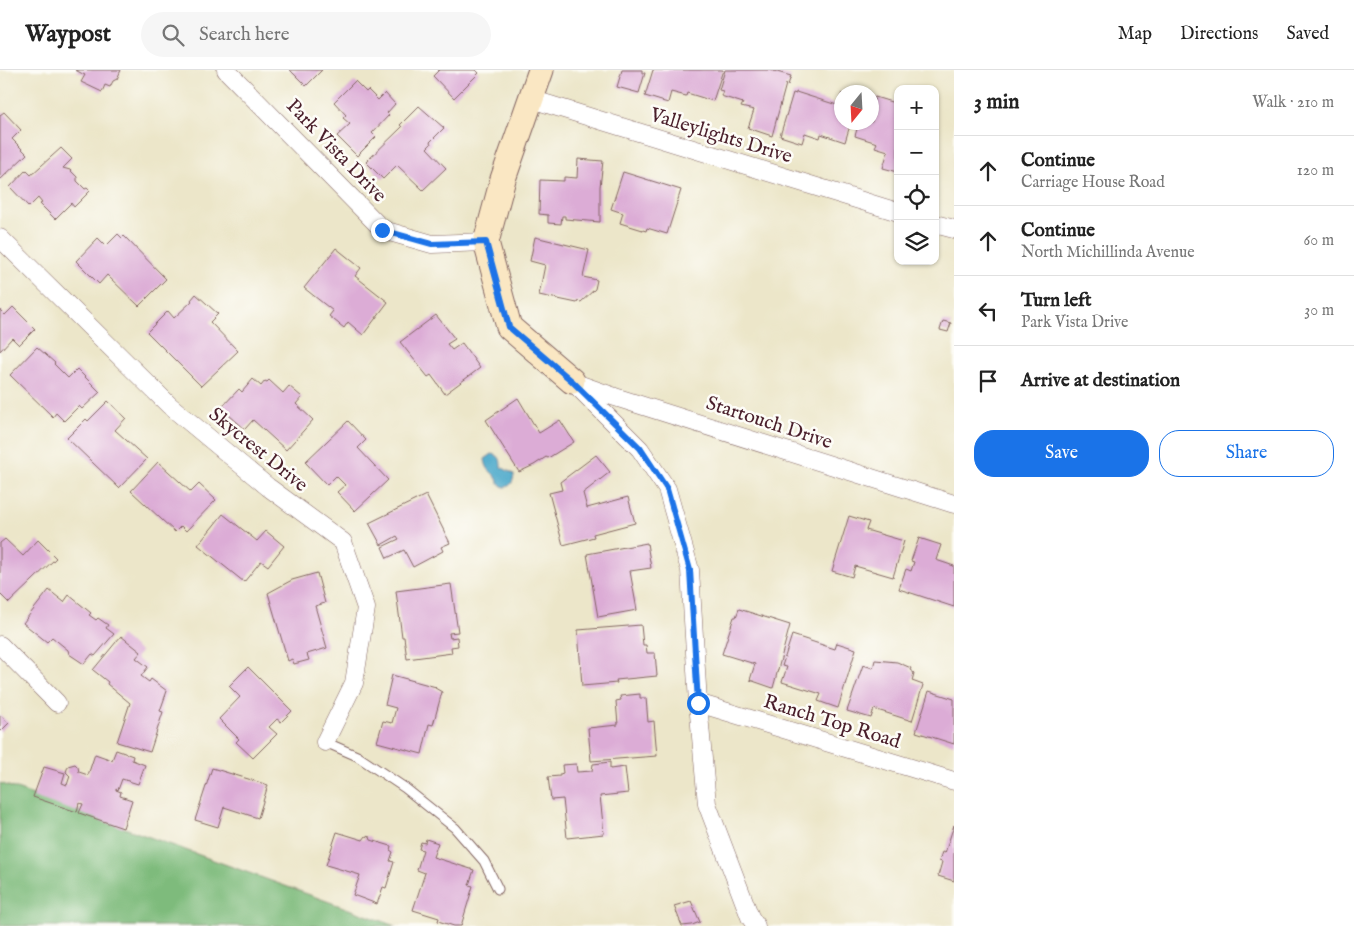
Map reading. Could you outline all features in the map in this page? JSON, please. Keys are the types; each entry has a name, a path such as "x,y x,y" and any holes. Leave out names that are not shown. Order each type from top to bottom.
{"street":[{"name":"Park Vista Drive","path":"226,70 382,230 432,244 486,242"},
{"path":"541,70 503,179 486,242 509,327 572,381 640,448 667,489 690,570 698,703 707,804 750,917 756,926"},
{"name":"Valleylights Drive","path":"531,99 894,211"},
{"path":"939,225 954,229"},
{"name":"Skycrest Drive","path":"0,238 169,405 268,488 343,542 366,608 354,683 325,742"},
{"name":"Startouch Drive","path":"572,381 615,397 954,504"},
{"path":"0,645 58,703"},
{"name":"Ranch Top Road","path":"698,703 954,781"}],"lane":[{"path":"325,742 357,756 405,788 455,828 484,861 498,889"}],"green space":[{"path":"0,783 396,926 0,926"}],"water":[{"path":"492,454 500,458 501,467 514,474 512,481 507,487 499,483 487,467 485,459"}],"building":[{"path":"75,70 121,70 117,79 113,81 110,87 105,85 102,92 81,82 85,75"},
{"path":"290,70 322,70 306,86"},
{"path":"439,70 476,70 479,73 454,98 433,76"},
{"path":"622,70 642,70 642,73 645,73 639,93 617,87"},
{"path":"653,70 723,70 713,101 687,93 686,96 671,92 668,103 645,96"},
{"path":"725,70 770,70 791,76 788,85 786,84 772,136 748,128 754,110 741,107 743,103 721,96 723,91 719,90"},
{"path":"355,81 378,100 385,93 395,104 387,113 389,115 372,133 376,137 357,156 337,136 350,124 343,118 346,115 334,102"},
{"path":"796,92 834,104 834,130 849,130 845,142 821,134 820,138 805,133 802,143 780,136 793,93 796,94"},
{"path":"879,98 894,103 894,171 883,168 888,151 875,147 877,143 855,136 857,130 879,130"},
{"path":"419,106 444,128 430,142 431,144 427,148 446,168 423,190 397,165 383,179 366,162 402,127 400,125"},
{"path":"4,112 21,130 12,139 27,154 0,180 0,115"},
{"path":"61,148 72,159 63,168 70,170 77,177 77,181 90,191 74,207 71,203 55,219 40,204 42,203 38,198 29,207 10,187 26,170 31,175"},
{"path":"578,159 603,161 600,187 600,222 565,219 565,216 562,216 561,224 548,223 548,215 539,214 540,180 564,181 564,177 577,178"},
{"path":"623,172 681,190 667,234 647,228 646,231 620,223 623,213 611,209"},
{"path":"118,234 122,238 124,236 166,279 139,306 107,275 99,284 76,261 98,238 106,246"},
{"path":"535,237 589,250 583,277 597,280 595,289 581,302 578,301 577,303 539,295 545,265 530,261"},
{"path":"336,248 361,268 355,276 388,302 363,335 348,322 344,328 329,316 333,311 304,288"},
{"path":"196,294 218,314 210,322 238,351 201,386 147,332 168,311 174,318 192,301"},
{"path":"13,307 35,329 19,345 12,338 0,351 0,310 5,315"},
{"path":"436,315 455,339 447,344 452,350 462,343 480,368 445,394 431,375 428,377 400,342"},
{"path":"943,321 951,323 948,332 940,330"},
{"path":"37,347 68,378 77,369 100,392 82,409 79,406 64,421 56,413 53,417 10,375"},
{"path":"253,379 261,386 265,381 269,380 283,393 289,386 302,397 296,404 313,420 286,450 253,420 245,429 221,408 239,389 242,392"},
{"path":"518,398 539,433 560,420 574,442 548,458 546,457 519,472 486,420"},
{"path":"108,401 126,418 115,430 147,459 119,488 67,438"},
{"path":"348,421 366,440 358,448 388,480 355,511 337,492 345,485 336,476 327,485 305,462"},
{"path":"596,455 610,472 583,493 587,508 628,497 635,523 593,534 594,537 563,545 549,493 562,490 560,482"},
{"path":"158,462 191,492 199,484 216,500 186,531 181,526 175,532 131,491"},
{"path":"426,495 450,543 441,547 443,551 413,567 404,550 387,558 382,547 399,539 397,536 381,545 369,523"},
{"path":"223,514 257,541 266,531 284,546 268,566 261,561 244,582 198,545"},
{"path":"849,516 869,522 866,530 904,541 893,577 855,566 852,577 832,571"},
{"path":"919,538 941,545 936,560 954,566 954,607 899,589 906,569 911,571 914,562 911,561"},
{"path":"5,539 23,556 38,540 56,558 9,603 0,594 0,543"},
{"path":"647,543 651,568 630,571 637,610 598,617 587,554"},
{"path":"317,573 325,603 315,606 327,648 307,654 309,660 294,664 292,659 288,661 268,593 292,580"},
{"path":"451,584 458,632 449,633 450,638 457,637 458,646 451,647 452,653 407,659 396,591"},
{"path":"49,590 64,602 69,595 91,613 89,615 96,620 98,618 108,625 106,628 114,634 95,656 92,654 84,664 69,654 68,650 52,637 47,642 23,623"},
{"path":"739,609 790,625 773,688 750,680 755,664 722,654 734,617 736,617"},
{"path":"641,625 643,645 646,645 647,653 655,653 657,676 616,680 617,683 582,686 578,630"},
{"path":"792,635 835,649 837,643 856,649 838,708 818,701 821,694 782,682 787,667 782,666"},
{"path":"121,636 141,652 136,658 148,667 141,676 149,682 151,679 167,691 160,711 163,712 150,752 117,742 130,703 93,670"},
{"path":"875,660 897,662 911,668 910,670 914,673 912,681 923,685 912,721 874,709 871,718 847,711 863,665 873,668"},
{"path":"248,667 292,711 281,722 277,719 269,727 277,734 253,758 236,742 239,739 219,719 240,697 229,686"},
{"path":"392,675 436,687 442,692 433,725 429,724 422,754 377,742 383,721 392,723 396,708 385,705"},
{"path":"929,691 954,699 954,744 916,732"},
{"path":"640,694 640,698 646,698 648,722 654,721 657,756 591,761 588,728 618,725 616,701 621,700 620,696"},
{"path":"0,715 9,723 0,732"},
{"path":"116,750 133,756 132,760 145,765 138,784 122,779 118,790 116,789 121,792 120,796 132,800 123,828 79,813 83,804 79,803 77,812 33,797 44,767 65,773 62,783 67,785 70,776 66,772 68,766 75,764 79,772 88,775 95,754 112,760"},
{"path":"610,762 610,769 625,767 628,793 600,796 604,834 567,838 563,799 551,800 548,777 560,776 563,773 562,765 576,764 577,772 592,771 593,764"},
{"path":"212,768 268,785 258,818 224,807 218,827 195,820"},
{"path":"954,825 954,881 938,876 942,862 939,861 942,852 945,853"},
{"path":"337,832 363,840 366,836 370,837 371,840 391,846 390,850 393,852 390,861 394,862 386,888 383,887 377,904 353,895 360,875 326,865"},
{"path":"426,839 438,843 433,857 474,870 469,885 473,886 461,926 438,921 439,918 413,910 425,873 417,870 423,850 419,849 421,842 425,843"},
{"path":"691,901 700,922 682,926 674,906"}],"route":[{"path":"382,230 432,244 486,242 509,327 572,381 640,448 667,489 690,570 698,703"}]}
